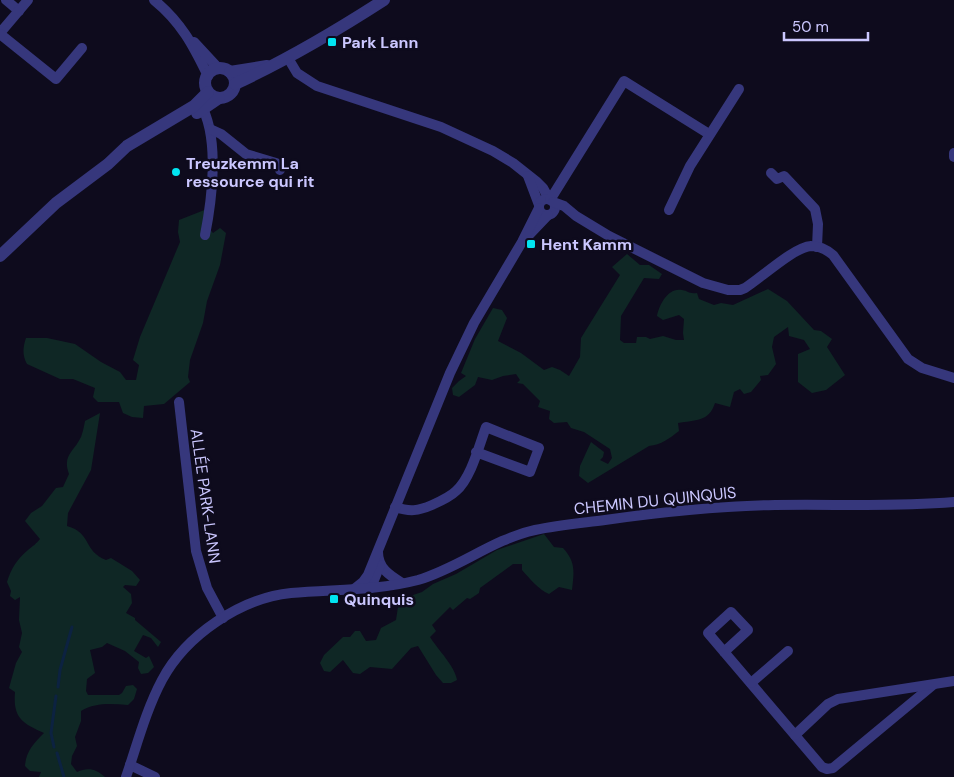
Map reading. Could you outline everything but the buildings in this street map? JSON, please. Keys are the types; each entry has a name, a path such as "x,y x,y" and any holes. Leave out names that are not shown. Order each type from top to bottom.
{"street":[{"path":"6,0 19,11"},
{"path":"28,0 0,34 56,79 82,48"},
{"path":"0,256 56,203 108,164 128,146 214,95 224,97 230,94 228,75 188,36 173,17 154,0"},
{"path":"214,95 206,84 211,72 228,75 275,65 384,0"},
{"path":"188,36 208,76"},
{"path":"288,58 297,73 317,86 455,133 513,163 543,188 555,208 522,242"},
{"path":"551,200 624,81 709,134"},
{"path":"670,210 690,166 739,89"},
{"path":"108,164 126,157 203,109 214,95"},
{"path":"203,109 212,141 211,193 205,235"},
{"path":"210,129 221,134 246,154 276,163 280,170"},
{"path":"771,174 777,179 784,176 815,209 818,224 817,247"},
{"path":"528,176 541,214 576,216"},
{"path":"353,590 363,582 368,574 465,340 522,242 543,200 551,200 564,206 576,216 632,248 695,279 728,290 745,288 795,253 809,246 825,250 833,255 908,359 922,368 954,378"},
{"path":"0,248 27,224 45,213"},
{"name":"ALLÉE PARK-LANN","path":"179,402 196,551 207,588 223,618"},
{"path":"395,507 407,511 417,511 451,495 463,483 486,427 539,448 530,472 476,452"},
{"name":"CHEMIN DU QUINQUIS","path":"126,777 147,715 167,672 188,646 223,618 238,609 280,594 353,590 402,583 440,572 513,536 553,527 638,515 739,506 888,506 954,502"},
{"path":"371,588 380,565 378,551"},
{"path":"380,565 389,575 402,583"},
{"path":"750,683 788,651"},
{"path":"724,652 822,767 830,769 933,685"},
{"path":"795,734 828,704 838,699 954,681"},
{"path":"130,765 155,777"}],"green space":[{"path":"207,209 205,224 213,233 220,228 226,233 220,265 207,301 203,323 190,360 188,377 190,382 164,404 144,406 143,418 132,417 123,413 119,402 98,402 93,397 95,388 73,379 60,379 27,364 24,357 26,338 47,338 75,344 101,362 120,372 126,380 136,380 139,365 133,360 140,337 180,242 178,232 179,220"},
{"path":"627,254 640,265 649,265 662,274 659,279 644,278 621,316 620,340 624,343 636,343 637,337 650,339 663,336 684,340 684,319 679,315 663,320 657,316 662,302 672,291 682,290 697,293 699,299 714,305 721,303 733,305 768,289 787,301 814,330 821,331 832,339 827,347 845,375 826,390 812,393 798,382 798,354 810,349 804,340 789,336 788,327 774,337 772,347 776,364 768,375 760,376 761,380 751,392 744,394 740,389 734,392 730,407 715,403 709,414 705,417 678,423 679,431 669,439 649,446 588,483 579,476 580,466 591,442 604,452 600,460 608,464 612,458 610,449 584,432 571,428 567,422 554,423 549,419 550,411 538,407 540,401 523,384 517,383 520,380 516,374 492,380 478,377 475,385 459,397 453,395 452,388 466,376 461,373 475,339 493,308 502,310 507,318 498,341 521,353 544,370 552,367 569,376 580,357 581,338 620,275 612,267"},
{"path":"100,413 91,470 68,513 67,526 80,533 99,556 106,560 111,558 132,571 140,580 136,586 125,585 123,587 131,594 132,603 126,613 135,618 161,642 158,647 151,638 143,635 134,651 146,658 149,656 154,667 148,673 141,674 138,668 139,662 125,651 107,643 102,647 90,650 95,673 87,679 86,691 88,695 119,695 126,686 133,685 137,689 134,699 128,705 98,705 81,711 81,721 75,737 77,746 72,756 71,764 77,772 92,770 105,777 39,777 41,772 30,771 25,766 29,752 44,733 29,726 20,718 15,708 15,692 9,688 16,663 22,652 19,647 22,633 19,620 20,597 15,600 10,596 11,591 7,582 24,553 40,539 25,521 31,513 42,506 56,488 63,487 69,474 67,468 68,458 81,437 85,421"},
{"path":"544,534 554,547 563,548 570,558 573,572 572,590 559,587 549,594 528,577 522,570 522,564 513,564 480,588 479,593 470,599 467,598 453,610 450,607 432,625 436,631 430,637 450,664 457,680 451,683 443,683 418,646 411,648 392,669 370,667 360,674 353,673 343,660 330,672 324,671 320,663 324,655 343,637 350,637 355,631 360,631 366,641 376,640 381,628 396,620 398,607 404,598 422,592 433,584 456,574 497,550"}],"waterway":[{"path":"58,687 60,670 72,627"},
{"path":"54,747 51,733 56,696"},
{"path":"57,753 64,777"}],"place":[{"name":"Park Lann","path":"332,42"},
{"name":"Treuzkemm La ressource qui rit","path":"176,172"},
{"name":"Hent Kamm","path":"531,244"},
{"name":"Quinquis","path":"334,599"}]}
